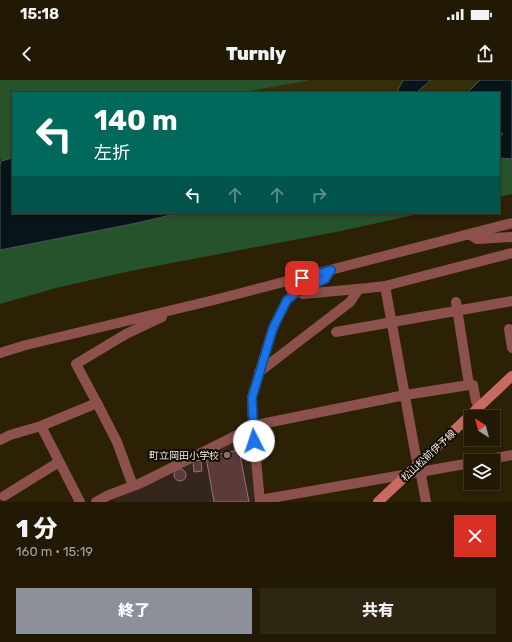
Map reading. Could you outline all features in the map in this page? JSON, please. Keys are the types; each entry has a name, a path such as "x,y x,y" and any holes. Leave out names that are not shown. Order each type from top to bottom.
{"main road":[{"name":"松山松前伊予線","path":"378,502 408,474 420,468 479,407 512,376"}],"street":[{"path":"0,352 165,312 512,223"},
{"path":"469,234 477,239 512,237"},
{"path":"297,292 303,294 385,286 512,253"},
{"path":"331,270 325,279 297,292 287,300 273,328 259,372 252,398 253,427 260,501 408,474"},
{"path":"385,286 416,457 420,468 426,502"},
{"path":"259,372 350,302 359,289"},
{"path":"336,332 392,322 456,306 512,301"},
{"path":"456,306 469,385"},
{"path":"133,486 117,442 76,364 137,328 162,318 165,312"},
{"path":"509,329 512,348"},
{"path":"96,502 109,495 141,484 261,424 405,395 473,384 476,401 479,407"},
{"path":"0,440 10,435 41,426 97,403"},
{"path":"41,426 80,502"},
{"path":"500,457 512,455"},
{"path":"4,496 59,462"},
{"path":"420,468 464,463"}],"shaded area":[{"path":"403,80 431,80 417,92 397,92"},
{"path":"480,80 512,80 512,159 500,158 500,137 503,134 500,132 500,92 468,92"},
{"path":"12,158 12,214 175,214 0,250 1,161"},
{"name":"町立岡田小学校","path":"241,436 250,439 256,502 115,502 113,498"}],"green space":[{"path":"0,80 403,80 397,92 12,92 12,158 1,161"},
{"path":"500,158 512,159 512,194 500,197"},
{"path":"175,214 418,214 341,231 135,270 56,288 0,304 0,250"}],"sand":[{"path":"311,80 403,80 397,92 245,92"},
{"path":"431,80 480,80 468,92 417,92"}],"building":[{"path":"239,450 249,502 214,502 206,457"},
{"path":"201,460 202,471 194,472 193,461"},
{"path":"180,469 184,471 186,475 184,479 180,481 176,479 174,475 176,471"}],"place":[{"name":"町立岡田小学校","path":"227,455"}],"route":[{"path":"254,441 252,398 273,328 287,300 297,292 325,279 331,270 302,278"}]}
